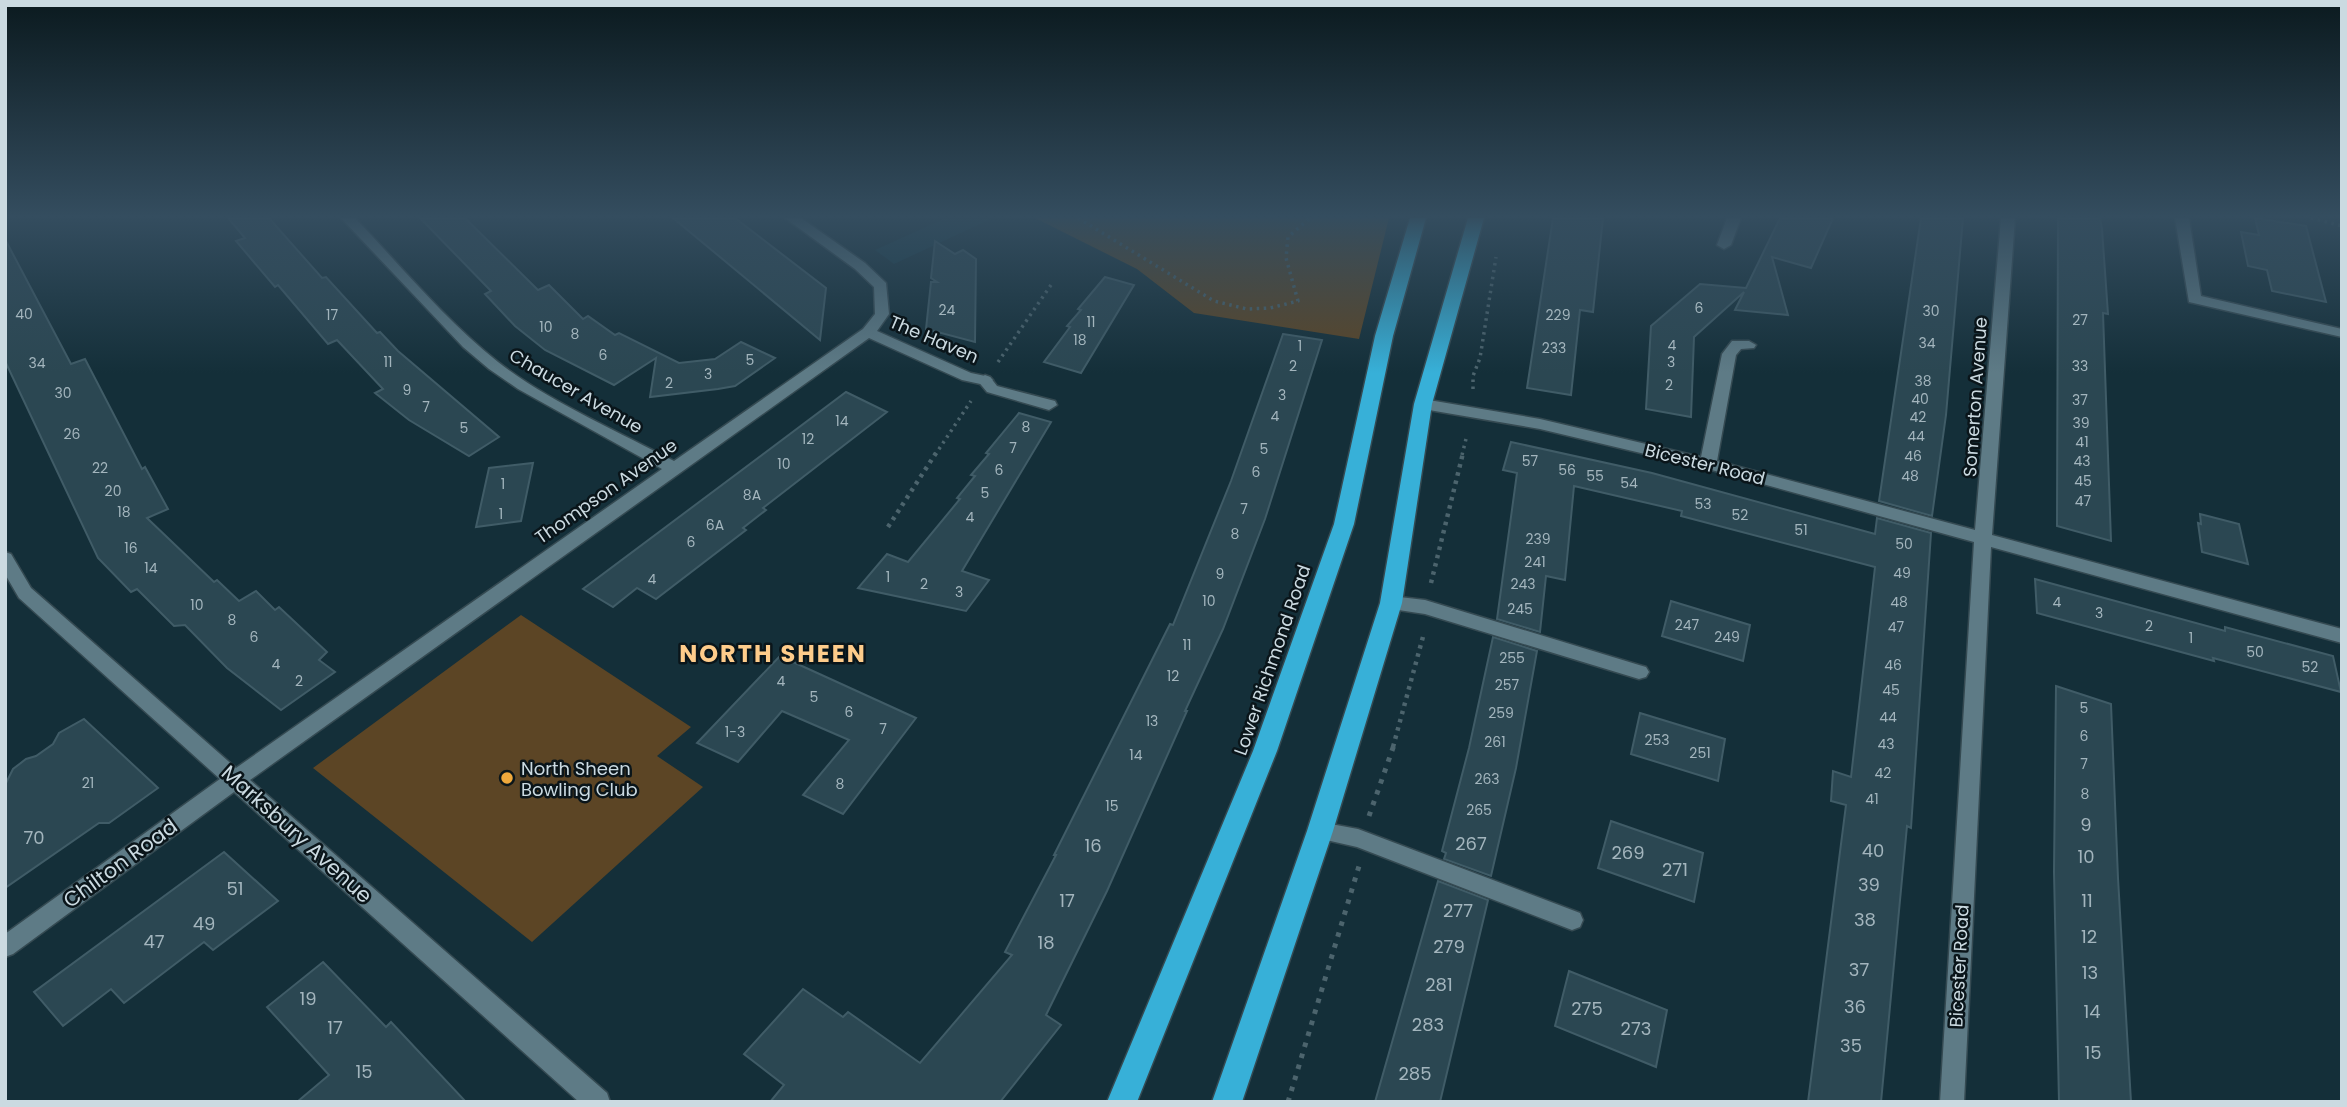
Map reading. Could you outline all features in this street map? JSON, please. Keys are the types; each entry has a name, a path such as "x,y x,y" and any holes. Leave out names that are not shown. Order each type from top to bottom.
{"highway":[{"name":"Lower Richmond Road","path":"1122,1102 1265,751 1344,524 1384,336 1403,270"},
{"path":"1227,1102 1320,831 1391,603 1423,404 1461,270"}],"street":[{"name":"Chaucer Avenue","path":"397,270 468,344 523,387 673,468"},
{"path":"864,270 881,286 882,314 868,332"},
{"name":"Somerton Avenue","path":"1983,537 2004,270"},
{"path":"2190,270 2194,299 2342,333"},
{"name":"Thompson Avenue","path":"236,779 868,332"},
{"name":"The Haven","path":"868,332 967,377 985,380 992,389 1049,405"},
{"path":"1708,464 1729,354 1737,344 1749,345"},
{"name":"Bicester Road","path":"1423,404 1540,424 1708,464 2342,636"},
{"name":"Bicester Road","path":"1952,1102 1983,537"},
{"name":"Marksbury Avenue","path":"5,558 25,593 598,1102"},
{"path":"1391,603 1425,607 1639,672"},
{"name":"Chilton Road","path":"5,947 236,779"},
{"path":"1320,831 1358,838 1572,920"}],"path":[{"path":"1163,270 1214,301 1247,309 1270,308 1298,300 1289,270"},
{"path":"888,527 1051,285"}],"shaded area":[{"path":"1138,270 1376,270 1359,339 1194,313"},
{"name":"North Sheen Bowling Club","path":"521,615 691,727 657,756 703,787 532,942 313,768"}],"building":[{"path":"5,270 21,270 71,364 85,359 142,469 145,467 168,509 147,518 214,582 217,580 239,601 256,591 275,610 279,607 327,652 319,660 335,672 281,710 227,668 185,625 174,626 137,589 131,592 98,558 5,361"},
{"path":"260,270 315,270 322,278 326,277 377,333 380,332 398,351 499,437 469,456 409,420 375,393 383,389 337,340 328,344 278,285 275,287"},
{"path":"470,270 517,270 538,290 549,285 583,319 588,316 615,335 619,333 679,363 715,359 741,342 775,358 735,386 650,397 656,358 614,385 545,350 515,326 485,294 491,291"},
{"path":"735,270 802,270 826,288 820,340"},
{"path":"932,270 976,270 975,342 926,329 931,282 937,282 931,278"},
{"path":"1545,270 1598,270 1593,312 1580,310 1571,395 1527,388"},
{"path":"1755,270 1775,270 1788,315 1735,310 1744,292 1694,337 1691,417 1646,409 1651,326 1700,284 1746,288"},
{"path":"1913,270 1959,270 1946,415 1932,516 1879,501"},
{"path":"2058,270 2105,270 2108,314 2103,313 2111,541 2057,526"},
{"path":"2267,270 2317,270 2326,302 2272,291"},
{"path":"1105,277 1134,285 1081,373 1044,362 1070,327 1067,326 1081,310 1078,309"},
{"path":"1283,334 1322,340 1265,519 1223,629 1107,891 1046,1015 1061,1025 1000,1102 770,1102 784,1085 744,1054 803,989 843,1017 848,1012 920,1063 1012,955 1005,952 1170,624 1173,625 1231,481"},
{"path":"846,392 887,412 763,508 766,510 743,528 746,530 656,599 637,588 613,607 583,589"},
{"path":"1019,413 1051,422 962,571 989,580 966,611 858,588 887,554 908,562 960,499 957,498 975,476 971,475 989,454 986,453"},
{"path":"1511,442 1652,473 1875,534 1877,518 1931,533 1911,828 1907,826 1881,1102 1808,1102 1846,805 1831,801 1833,771 1851,777 1875,567 1681,516 1682,511 1574,486 1565,580 1546,576 1540,632 1497,619 1517,473 1503,470"},
{"path":"533,463 521,521 476,527 489,468"},
{"path":"2200,514 2239,524 2248,564 2202,552 2198,523 2201,524"},
{"path":"2035,579 2225,631 2225,627 2333,656 2341,692 2037,613"},
{"path":"1671,601 1750,625 1743,661 1662,636"},
{"path":"1493,637 1537,651 1516,768 1491,876 1444,859 1446,853 1442,851 1469,748"},
{"path":"780,656 916,718 843,814 803,795 849,740 782,711 738,762 697,743"},
{"path":"2056,686 2111,704 2131,1102 2059,1102 2054,872"},
{"path":"1640,713 1725,739 1718,781 1631,754"},
{"path":"84,719 158,788 109,823 99,823 5,888 5,785 13,769 53,744 59,733"},
{"path":"1611,821 1703,853 1694,902 1598,868"},
{"path":"224,852 278,901 213,950 204,942 124,1003 111,989 63,1026 34,992"},
{"path":"1438,881 1488,900 1440,1102 1375,1102"},
{"path":"323,962 386,1027 391,1022 466,1102 297,1102 329,1075 267,1007"},
{"path":"1569,971 1667,1010 1656,1067 1555,1026"}],"place":[{"name":"North Sheen Bowling Club","path":"507,778"}],"district":[{"name":"NORTH SHEEN","path":"773,653"}]}
